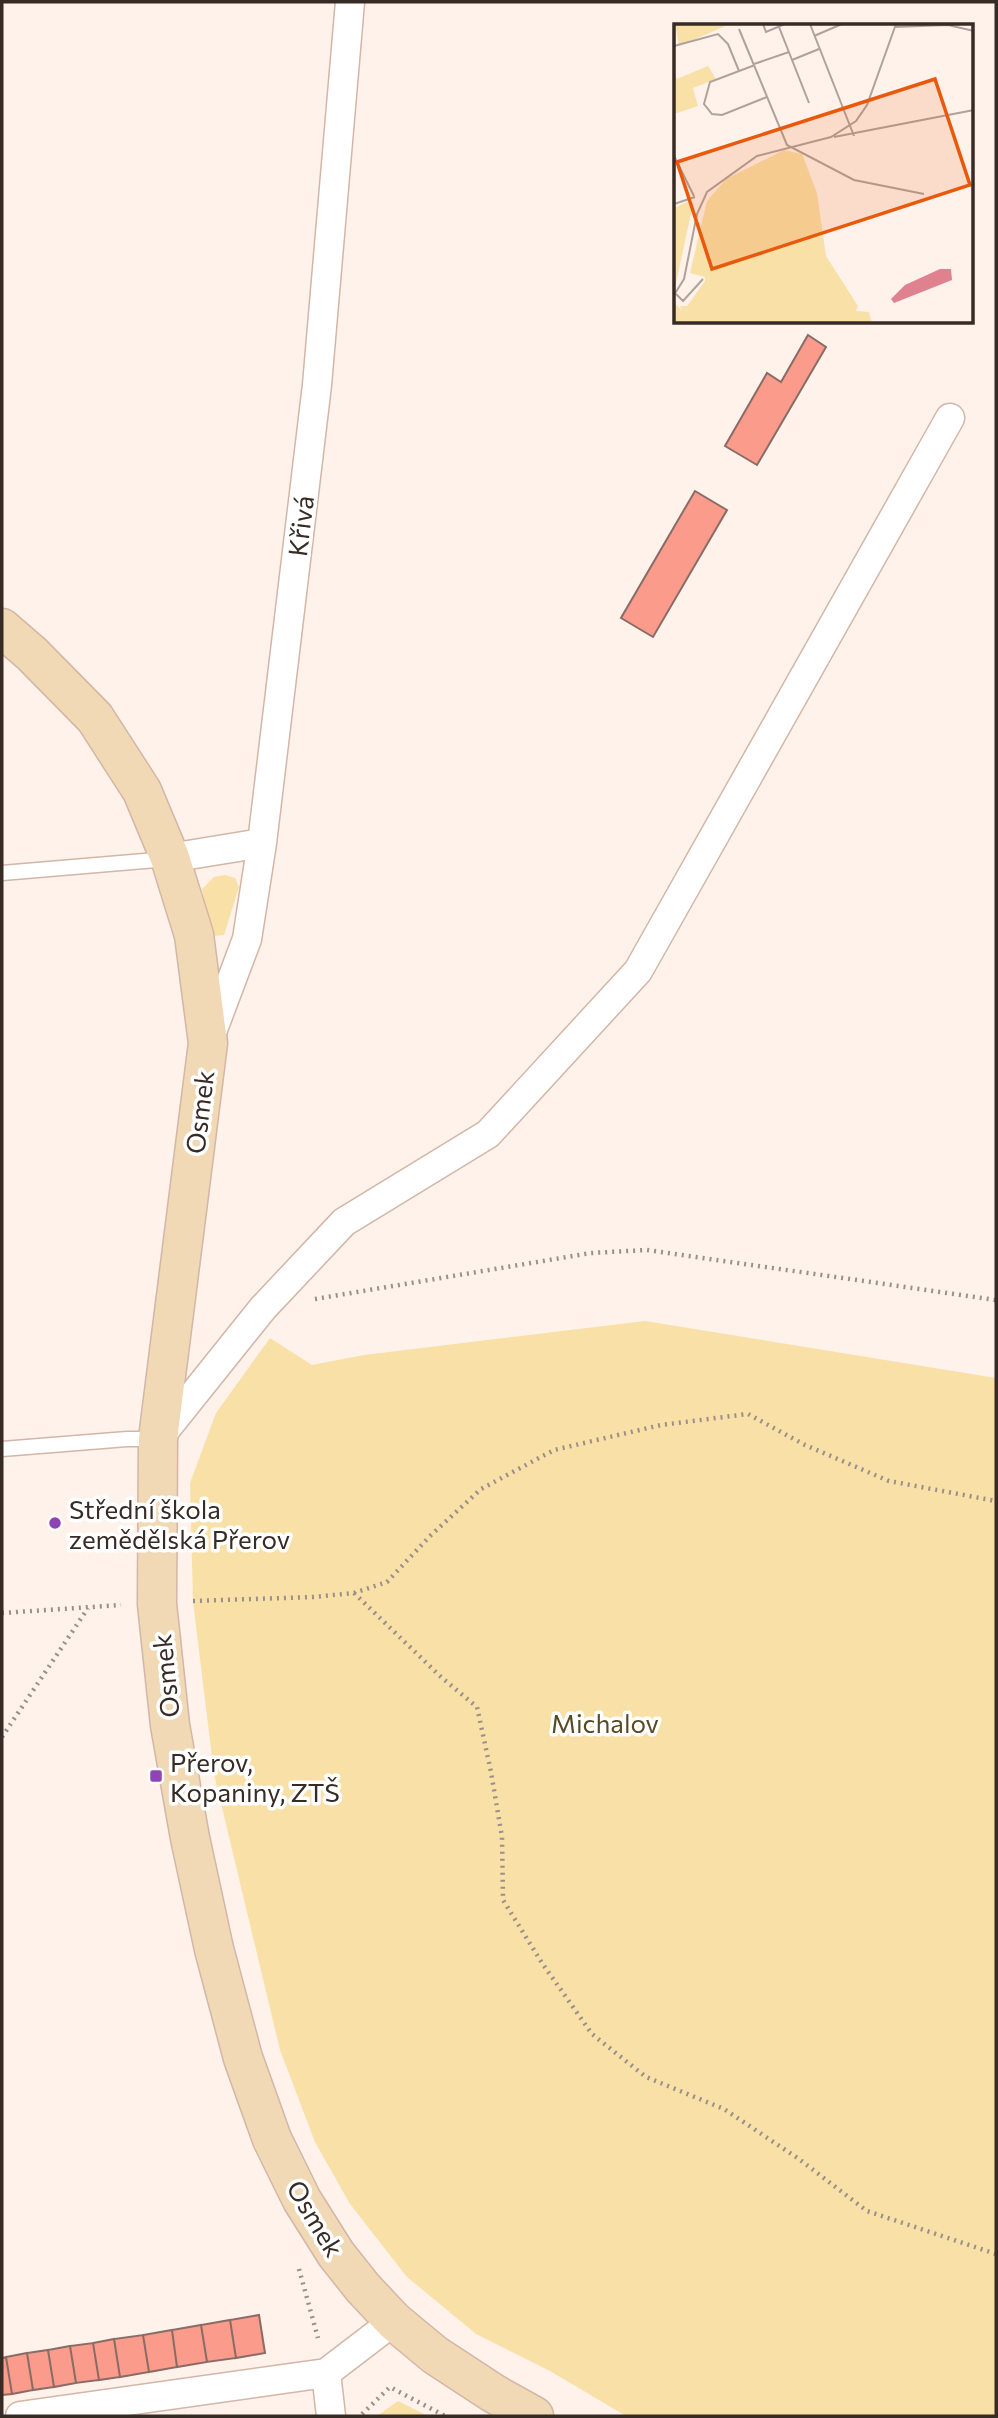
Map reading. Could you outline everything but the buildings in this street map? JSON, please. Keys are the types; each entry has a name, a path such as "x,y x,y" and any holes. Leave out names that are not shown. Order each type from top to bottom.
{"street":[{"name":"Křivá","path":"208,1042 247,939 262,843 317,385 350,2"},
{"path":"158,1439 263,1308 344,1222 488,1134 638,971 950,418"},
{"name":"Osmek","path":"2,628 32,654 95,718 142,792 170,858 194,934 208,1042 158,1439 157,1604 170,1725 190,1838 214,1949 243,2058 272,2139 302,2200 336,2254 362,2288 394,2321 435,2355 534,2416"},
{"path":"170,858 262,843"},
{"path":"20,2416 326,2373 394,2321"},
{"path":"326,2373 331,2416"}],"lane":[{"path":"2,873 170,858"},
{"path":"2,1449 158,1439"}],"path":[{"path":"263,1308 591,1253 647,1250 996,1300"},
{"path":"2,1613 354,1593 387,1582 430,1536 481,1489 554,1450 661,1425 748,1414 805,1444 889,1481 996,1501"},
{"path":"354,1593 441,1677 477,1707 502,1837 503,1900 542,1963 592,2034 646,2077 724,2109 799,2159 867,2211 996,2253"},
{"path":"2,1737 89,1607"},
{"path":"359,2416 390,2387 445,2416"}],"green space":[{"path":"225,875 235,878 239,887 224,935 214,936 210,933 202,889 214,877"},
{"name":"Michalov","path":"645,1321 996,1378 996,2416 626,2416 550,2371 476,2334 407,2277 350,2204 315,2142 280,2050 214,1774 193,1601 190,1483 216,1413 270,1338 312,1365 364,1355"},
{"path":"398,2401 428,2416 377,2416"}],"place":[{"name":"Střední škola zemědělská Přerov","path":"55,1523"},
{"name":"Přerov, Kopaniny, ZTŠ","path":"156,1776"}]}
